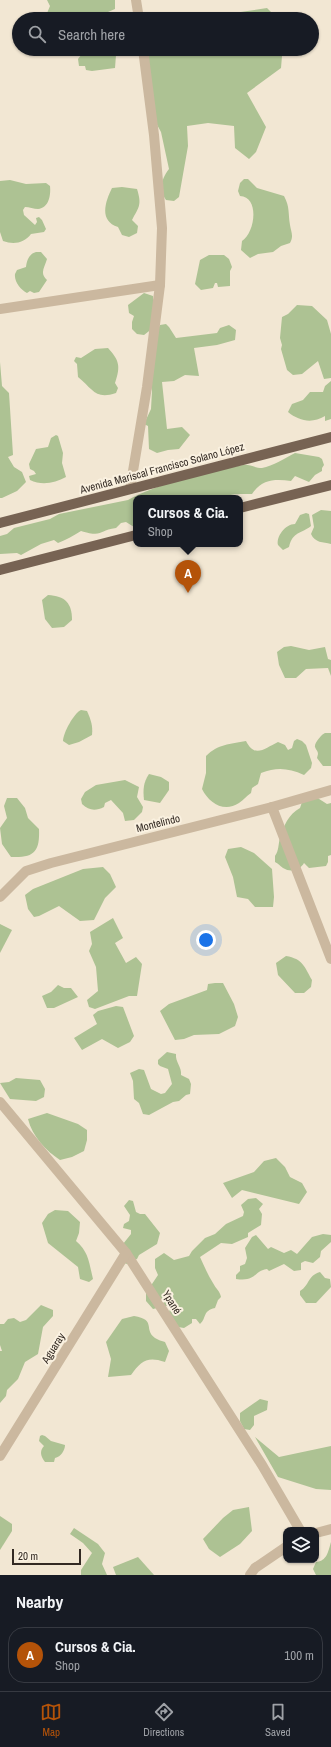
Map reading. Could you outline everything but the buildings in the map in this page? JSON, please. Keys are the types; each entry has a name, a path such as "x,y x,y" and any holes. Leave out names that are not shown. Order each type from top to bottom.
{"main road":[{"name":"Avenida Mariscal Francisco Solano López","path":"0,523 331,437"},
{"path":"243,507 331,485"},
{"path":"0,570 133,536"}],"street":[{"path":"136,0 138,12"},
{"path":"130,489 147,387 160,285 162,228 154,135 143,56"},
{"path":"0,309 160,285"},
{"name":"Montelindo","path":"0,897 26,872 51,863 272,807 331,790"},
{"path":"272,807 331,959"},
{"name":"Ypané","path":"0,1102 126,1253 262,1465 298,1527"},
{"name":"Aguaray","path":"0,1456 126,1253"},
{"path":"319,1532 331,1529"},
{"path":"250,1575 255,1568 283,1549"}],"green space":[{"path":"47,0 115,0 115,9 108,12 48,12 50,6"},
{"path":"267,8 271,12 241,12"},
{"path":"80,56 116,56 115,68 92,71 86,70 85,66 79,66 78,59"},
{"path":"144,56 282,56 281,68 247,93 266,127 256,152 249,159 235,148 234,126 208,123 187,126 188,146 179,197 174,201 166,200 162,192 164,176 169,169 161,132 155,121"},
{"path":"244,179 248,179 257,188 284,196 288,207 292,234 290,243 281,246 273,252 258,254 250,258 241,250 242,241 250,231 253,216 251,202 240,196 238,191 240,183"},
{"path":"10,180 26,184 46,183 50,186 50,197 45,206 38,209 25,207 23,210 24,215 35,225 37,222 36,218 39,217 46,229 44,232 31,234 22,241 15,243 3,241 0,232 0,181"},
{"path":"122,187 137,189 139,199 138,209 132,220 138,226 137,233 129,237 122,235 118,227 108,220 105,210 107,199 112,188"},
{"path":"36,252 41,252 47,259 43,275 47,280 39,292 34,293 30,291 27,293 18,285 15,274 17,270 26,267 29,258"},
{"path":"209,255 224,255 229,259 232,267 230,271 230,286 218,287 217,283 215,283 213,288 201,290 195,284 200,260"},
{"path":"144,293 153,296 157,306 153,328 144,335 137,334 132,329 134,316 129,313 128,305"},
{"path":"297,305 312,306 327,320 331,334 331,378 324,379 318,361 302,374 293,375 287,370 281,349 282,345 280,338 282,317 288,314"},
{"path":"166,324 176,338 217,333 220,328 229,325 236,330 235,340 217,345 194,348 199,376 185,375 174,381 162,382 167,429 182,427 190,435 179,449 157,453 149,449 148,426 144,424 151,409 152,391 150,382 158,329 160,325"},
{"path":"108,348 115,356 118,364 118,372 115,383 118,388 116,393 103,395 95,392 78,377 77,364 74,361 76,357 81,358 95,349"},
{"path":"0,362 2,386 9,393 13,455 8,457 14,467 22,472 26,482 17,491 2,498 0,498"},
{"path":"331,381 331,419 325,421 325,416 310,421 297,418 288,412 292,404 303,400 310,392 323,392 325,386"},
{"path":"56,435 58,436 63,453 62,463 66,477 48,483 39,483 30,480 29,476 36,474 30,469 29,464 36,449 48,447 51,438"},
{"path":"295,453 319,457 322,459 324,465 322,471 315,475 309,482 295,476 291,481 269,481 260,485 252,494 138,495 154,488 199,474 243,465 262,468 275,464"},
{"path":"133,498 133,526 126,522 121,523 116,528 97,534 81,531 58,543 54,540 41,544 21,555 17,553 0,554 0,536 7,534 14,528 50,519 59,514 128,500"},
{"path":"321,510 331,511 331,544 317,541 311,534 314,527 312,515"},
{"path":"306,513 309,514 311,526 295,535 289,547 283,550 278,545 278,538 288,526 295,524 300,515"},
{"path":"48,595 63,599 71,609 72,620 64,627 52,628 45,619 42,600"},
{"path":"291,646 309,650 325,647 328,659 331,660 331,676 328,668 306,669 296,678 285,678 279,665 277,652 284,647"},
{"path":"81,710 87,711 90,717 92,735 79,742 69,745 63,741 63,737 72,719"},
{"path":"325,733 331,733 331,766 323,766 317,758 318,753 315,747 318,739"},
{"path":"297,739 306,745 312,763 311,768 304,775 282,769 261,773 258,784 252,788 251,793 239,803 228,807 223,807 213,802 202,789 206,773 206,756 215,749 224,745 246,741 253,750 257,751 265,749 278,742 285,745 288,750 292,748 294,741"},
{"path":"149,774 161,777 169,782 169,790 160,803 144,800 144,787"},
{"path":"125,780 139,787 137,797 143,807 142,812 134,820 125,821 123,813 111,800 105,803 104,807 95,810 87,808 82,804 81,799 85,792 96,785"},
{"path":"316,797 327,804 331,803 331,855 328,856 326,866 309,868 304,863 295,870 286,870 275,862 275,856 283,829 289,817 300,808 302,802"},
{"path":"7,798 17,798 25,808 28,818 39,829 37,848 30,855 11,857 2,844 0,828 7,818 4,806"},
{"path":"241,847 254,853 272,869 274,897 273,907 255,907 248,899 237,897 233,877 225,857 228,849"},
{"path":"103,867 110,874 116,887 105,898 94,920 80,921 59,906 34,917 28,909 25,895 33,889 83,869"},
{"path":"113,918 123,938 115,943 126,963 136,957 142,964 137,996 129,996 95,1009 89,1007 87,1000 98,991 96,967 89,951 92,944 90,932"},
{"path":"0,924 12,930 0,953"},
{"path":"286,956 300,961 312,980 311,987 304,993 295,993 278,975 276,963"},
{"path":"223,983 234,1004 238,1017 235,1026 219,1034 194,1035 184,1039 175,1040 160,1011 169,1004 207,990 208,984"},
{"path":"58,985 64,988 71,988 78,997 54,1008 47,1008 42,996 51,992"},
{"path":"116,1006 123,1007 134,1036 130,1042 118,1048 102,1039 82,1050 74,1038 97,1024 93,1015 98,1011"},
{"path":"167,1052 176,1054 176,1060 181,1075 189,1079 191,1084 190,1094 186,1095 179,1101 173,1102 149,1115 143,1114 139,1103 134,1099 133,1081 130,1073 139,1069 144,1070 151,1089 161,1094 165,1093 172,1084 168,1069 160,1066 158,1064 158,1060"},
{"path":"16,1078 40,1080 45,1089 44,1097 36,1101 10,1099 0,1083 9,1082"},
{"path":"47,1113 78,1124 87,1130 87,1140 84,1151 72,1157 60,1160 45,1148 36,1137 28,1119"},
{"path":"276,1158 285,1167 290,1177 302,1183 307,1192 299,1204 242,1190 232,1198 223,1183 254,1172 264,1161"},
{"path":"256,1198 263,1204 259,1209 262,1214 261,1225 248,1233 248,1237 232,1244 221,1243 200,1257 209,1277 221,1297 215,1308 206,1313 200,1324 196,1319 192,1319 192,1323 184,1328 178,1327 169,1312 171,1307 170,1305 153,1309 146,1301 146,1293 158,1275 155,1268 155,1259 164,1253 174,1260 189,1256 205,1238 215,1234 226,1224 243,1216 244,1212 241,1205 248,1199"},
{"path":"129,1200 133,1201 136,1212 145,1214 160,1233 157,1244 139,1255 137,1259 126,1264 122,1260 123,1244 131,1234 131,1230 123,1228 124,1224 129,1221 130,1215 124,1206"},
{"path":"55,1210 68,1211 80,1222 79,1233 76,1241 84,1249 88,1258 93,1279 89,1282 80,1279 78,1267 48,1243 42,1223 48,1214"},
{"path":"323,1234 331,1235 331,1242 321,1251 320,1257 313,1263 305,1261 301,1263 301,1270 294,1271 284,1264 269,1271 267,1269 263,1270 248,1279 236,1279 236,1275 240,1271 240,1266 245,1264 247,1258 245,1248 252,1237 256,1235 268,1249 271,1247 284,1253 291,1250 297,1254 312,1237"},
{"path":"320,1272 325,1278 330,1279 331,1287 316,1303 306,1303 300,1295 300,1291 306,1286 313,1276"},
{"path":"41,1305 53,1310 53,1316 43,1327 38,1354 25,1362 18,1379 7,1390 6,1396 0,1403 0,1351 2,1351 0,1345 0,1324 4,1324 8,1319 14,1318 20,1322 26,1320"},
{"path":"134,1316 148,1322 152,1335 156,1339 165,1342 169,1351 165,1362 159,1360 145,1361 138,1366 131,1375 108,1377 111,1359 106,1342 122,1319"},
{"path":"260,1399 268,1401 267,1410 254,1416 254,1425 250,1430 244,1429 240,1421 240,1413"},
{"path":"42,1435 51,1441 65,1445 62,1453 55,1458 54,1462 45,1462 42,1458 41,1452 44,1446 39,1441 40,1436"},
{"path":"255,1437 279,1457 331,1446 331,1490 316,1489 278,1477"},
{"path":"249,1507 252,1531 240,1544 220,1557 209,1549 203,1539 223,1518 233,1510"},
{"path":"0,1516 12,1524 12,1531 0,1550"},
{"path":"74,1528 98,1544 105,1553 102,1564 107,1575 81,1575 81,1570 92,1553 83,1543 70,1534"},
{"path":"331,1542 331,1575 316,1575 313,1569 316,1563 319,1563 319,1561 323,1560 328,1552"},
{"path":"138,1557 154,1575 116,1575 113,1567"}],"place":[{"name":"Cursos & Cia.","path":"188,593"}]}
